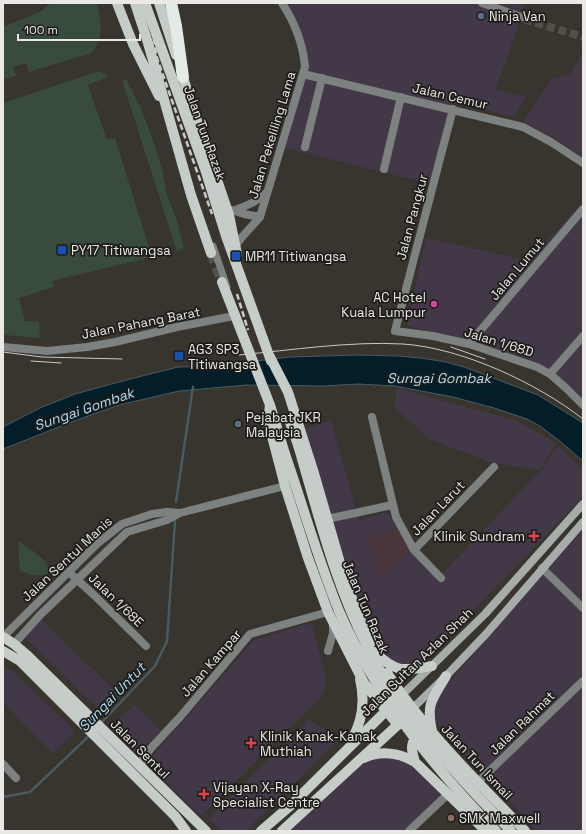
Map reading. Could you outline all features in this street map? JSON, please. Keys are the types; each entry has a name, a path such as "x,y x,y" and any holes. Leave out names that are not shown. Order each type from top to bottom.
{"highway":[{"path":"171,3 176,26 183,77"}],"main road":[{"path":"117,3 133,44 171,120"},
{"name":"Jalan Tun Razak","path":"159,3 193,109 230,208 239,272"},
{"name":"Jalan Tun Razak","path":"140,4 148,42 191,195 210,253"},
{"name":"Jalan Tun Razak","path":"140,4 207,176 226,236 269,355 314,470 345,580 374,652 412,709"},
{"name":"Jalan Tun Razak","path":"222,282 270,406 324,570 337,605 354,641 376,683 413,737 464,798 496,831"},
{"name":"Jalan Tun Razak","path":"285,393 298,445 336,573 368,650 420,731 469,788 511,831"},
{"name":"Jalan Tun Razak","path":"270,406 268,421 285,486 306,554 328,612 364,683 398,725"},
{"name":"Jalan Sultan Azlan Shah","path":"261,831 290,806 344,751 485,614 583,504"},
{"name":"Jalan Sultan Azlan Shah","path":"282,831 361,760 446,676 486,634 583,522"},
{"name":"Jalan Sentul","path":"3,637 27,655 102,735 175,816 186,831"},
{"name":"Jalan Sentul","path":"3,651 20,662 88,721"},
{"path":"374,652 386,663 399,670 413,670 432,666"},
{"path":"358,669 365,677 371,680 378,676 380,669 374,652"},
{"path":"344,751 360,722 363,695 358,669"},
{"path":"415,762 411,747 414,740 418,736 423,735 434,736 430,720 430,704 446,676"},
{"name":"Jalan Tun Ismail","path":"412,709 434,736 524,831"},
{"name":"Jalan Sentul","path":"102,735 143,769 206,831"},
{"path":"361,760 375,754 389,753 403,756 415,762 486,831"}],"street":[{"name":"Jalan Pekeliling Lama","path":"236,245 260,217 305,67 302,43 295,25 282,3"},
{"path":"482,3 523,18"},
{"name":"Jalan Cemur","path":"303,74 523,127 551,142 583,163"},
{"path":"305,147 322,78"},
{"path":"384,169 401,97"},
{"name":"Jalan Pangkur","path":"396,331 453,109"},
{"path":"230,208 252,204 268,191"},
{"path":"230,208 244,214 260,217"},
{"name":"Jalan Lumut","path":"469,344 583,208"},
{"path":"207,226 229,291"},
{"name":"Jalan Pahang Barat","path":"3,347 47,351 87,347 234,316"},
{"name":"Jalan 1/68D","path":"396,331 433,336 469,344 537,367 550,374 583,405"},
{"path":"550,374 583,336"},
{"name":"Jalan Larut","path":"372,417 392,505 396,517 414,550 494,467"},
{"name":"Jalan Sentul Manis","path":"14,644 40,615 76,579 127,532 167,520 180,513 285,486"},
{"path":"327,518 392,505"},
{"name":"Jalan Sentul Manis","path":"3,637 98,543 122,524 152,514 168,512 180,513"},
{"path":"414,550 441,578"},
{"path":"542,568 583,608"},
{"name":"Jalan 1/68E","path":"68,572 146,646"},
{"name":"Jalan Kampar","path":"143,769 142,760 152,746 180,717 250,634 328,612"},
{"path":"328,651 333,621"},
{"name":"Jalan Rahmat","path":"478,782 583,681"},
{"path":"3,764 16,778"},
{"path":"409,831 448,794"}],"shaded area":[{"path":"286,3 526,3 496,89 526,97 514,117 453,102 431,184 285,148 307,68 307,50 297,21"},
{"path":"583,53 583,158 556,139 523,122 552,79 570,74"},
{"path":"583,201 583,399 556,374 534,361 477,342 407,326 426,238 530,261"},
{"path":"396,388 515,420 557,443 539,470 490,462 431,440 395,408"},
{"path":"331,420 359,520 387,512 439,577 540,471 558,446 583,470 583,497 404,682 385,657 373,635 355,590 304,429"},
{"path":"398,528 408,552 381,578 368,539"},
{"path":"583,529 583,831 537,831 433,719 431,706 445,687"},
{"path":"41,619 114,690 97,707 28,641 26,636"},
{"path":"307,624 312,625 326,676 324,693 201,816 146,763 254,640"},
{"path":"3,666 13,671 75,731 53,754 3,702"},
{"path":"134,704 161,731 137,754 111,728"},
{"path":"309,720 340,738 246,831 223,831 208,819"},
{"path":"376,757 394,758 415,763 440,790 440,798 403,831 284,831 366,762"}],"green space":[{"path":"51,3 97,3 101,29 99,41 96,47 91,53 29,72 26,63 13,67 16,76 3,79 3,27 40,12"},
{"path":"96,72 102,72 108,77 88,85 107,140 115,138 152,257 52,281 54,287 19,298 25,321 39,322 40,338 3,335 3,103"},
{"path":"126,79 142,111 163,173 167,195 177,221 184,247 177,252 122,80"},
{"path":"18,541 44,560 48,568 48,573 37,576 20,571"}],"water":[{"name":"Sungai Gombak","path":"356,355 397,356 446,362 464,367 538,395 583,423 583,461 540,426 527,419 453,397 395,386 359,384 322,386 246,385 179,391 119,405 3,449 3,427 40,408 75,394 130,379 178,367 211,366 290,357"}],"waterway":[{"name":"Sungai Untut","path":"176,502 193,387"},
{"name":"Sungai Untut","path":"101,723 155,666 167,641 175,521"},
{"name":"Sungai Untut","path":"3,797 30,792 90,735"}],"tunnel":[{"path":"524,19 583,37"},
{"path":"211,253 222,282"}],"tram line":[{"path":"239,355 321,346 383,343 426,347 450,352 498,370 544,393 583,419"},
{"path":"451,347 485,359"},
{"path":"3,352 42,357 122,359"},
{"path":"31,361 61,363"}],"railway":[{"path":"148,3 157,58 212,214"},
{"path":"237,294 248,330"}],"place":[{"name":"Ninja Van","path":"481,16"},
{"name":"PY17 Titiwangsa","path":"62,250"},
{"name":"MR11 Titiwangsa","path":"236,256"},
{"name":"AC Hotel Kuala Lumpur","path":"434,304"},
{"name":"AG3 SP3 Titiwangsa","path":"179,356"},
{"name":"Pejabat JKR Malaysia","path":"238,424"},
{"name":"Klinik Sundram","path":"534,536"},
{"name":"Klinik Kanak-Kanak Muthiah","path":"251,743"},
{"name":"Vijayan X-Ray Specialist Centre","path":"204,794"},
{"name":"SMK Maxwell","path":"451,818"}]}
